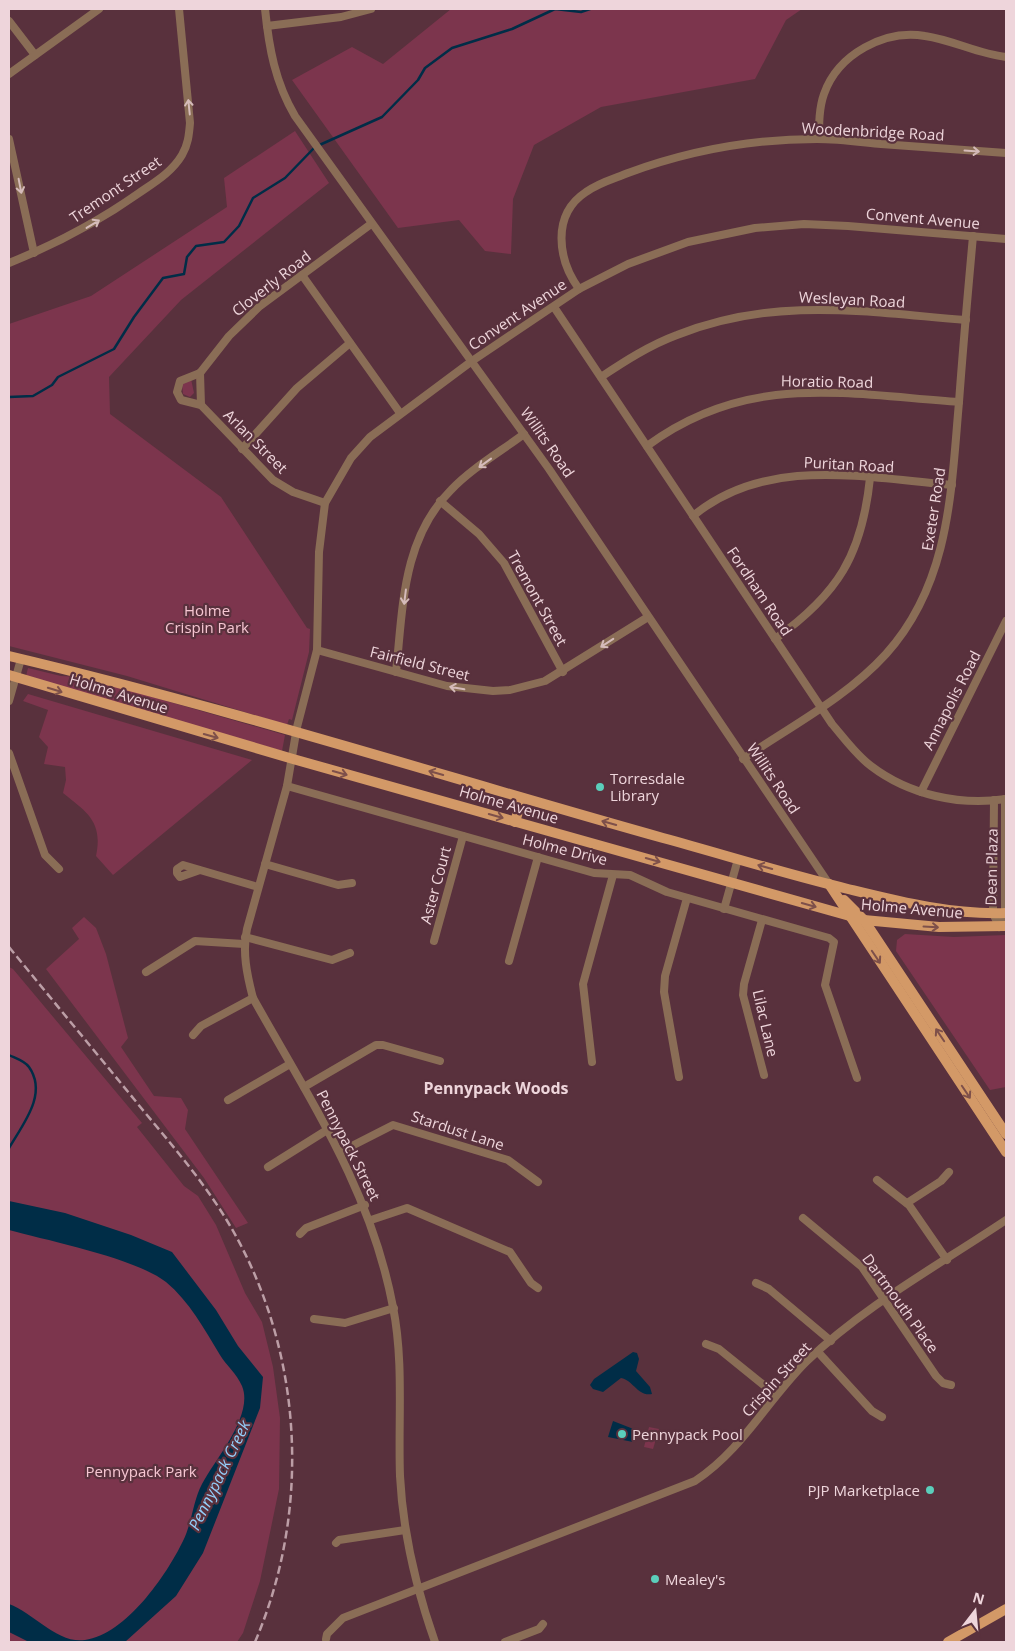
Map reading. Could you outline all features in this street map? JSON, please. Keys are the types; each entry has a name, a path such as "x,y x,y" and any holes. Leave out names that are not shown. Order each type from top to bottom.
{"main road":[{"name":"Holme Avenue","path":"9,656 297,733 829,884 931,908 993,914 1005,913"},
{"name":"Holme Avenue","path":"12,677 293,760 864,920 939,927 1003,926"},
{"path":"515,822 522,798"},
{"name":"Willits Road","path":"829,884 1006,1152"},
{"name":"Willits Road","path":"829,884 864,920 1006,1134"},
{"path":"948,1642 1006,1609"}],"street":[{"path":"9,74 99,9"},
{"name":"Tremont Street","path":"9,263 80,231 109,214 161,177 174,166 182,155 189,138 190,123 178,9"},
{"name":"Willits Road","path":"265,9 272,62 278,82 295,116 524,434 829,884"},
{"path":"267,26 341,17 371,9"},
{"path":"9,21 35,55"},
{"path":"819,139 819,125 824,93 833,77 855,53 872,43 893,36 912,34 1006,57"},
{"path":"9,139 34,253"},
{"name":"Woodenbridge Road","path":"579,289 570,277 561,255 561,238 564,222 572,206 584,192 602,183 650,165 689,154 735,145 819,139 1006,153"},
{"name":"Cloverly Road","path":"201,405 181,400 177,392 180,381 200,372 213,354 246,318 371,224"},
{"name":"Convent Avenue","path":"297,733 317,650 318,552 325,503 341,474 360,447 400,413 472,361 579,289 628,264 657,252 724,232 804,224 1006,239"},
{"name":"Exeter Road","path":"743,759 821,707 866,674 887,653 913,617 925,596 940,558 948,522 973,236"},
{"path":"302,275 400,413"},
{"name":"Fordham Road","path":"554,307 821,707 852,748 871,766 894,780 921,792 969,801 1006,799"},
{"name":"Wesleyan Road","path":"601,377 639,353 676,335 737,316 796,308 826,308 966,320"},
{"path":"242,449 297,388 350,343"},
{"path":"200,372 201,405"},
{"name":"Horatio Road","path":"647,446 699,415 721,406 768,394 821,392 959,402"},
{"name":"Arlan Street","path":"201,405 242,449 277,482 293,492 325,503"},
{"path":"396,672 408,568 421,532 440,501 463,479 524,434"},
{"name":"Puritan Road","path":"693,516 727,494 750,484 770,479 815,474 952,485"},
{"path":"775,638 815,607 842,574 857,544 864,521 870,478"},
{"name":"Tremont Street","path":"440,501 479,534 504,563 563,672"},
{"name":"Fairfield Street","path":"317,650 447,686 493,691 528,687 563,672 648,617"},
{"name":"Annapolis Road","path":"921,792 1006,621"},
{"path":"9,701 12,677 21,659"},
{"name":"Pennypack Street","path":"297,733 293,760 245,941 247,973 253,998 340,1152 371,1220 394,1308 399,1369 400,1475 405,1530 419,1590 435,1642"},
{"path":"9,752 46,855 59,869"},
{"name":"Holme Drive","path":"286,786 594,873 630,875 667,892 829,938 834,942 825,984 857,1078"},
{"name":"Dean Plaza","path":"1003,926 1005,913 1006,799"},
{"name":"Dean Plaza","path":"994,800 993,914 1003,926"},
{"name":"Aster Court","path":"434,941 463,836"},
{"path":"509,961 538,857"},
{"path":"724,908 738,859"},
{"path":"265,864 338,885 352,883"},
{"path":"200,870 258,887"},
{"path":"592,1062 583,984 613,875"},
{"path":"679,1077 664,992 665,976 687,898"},
{"name":"Lilac Lane","path":"762,920 744,984 743,995 764,1075"},
{"path":"146,972 195,942 245,941 332,960 350,953"},
{"path":"193,1035 201,1026 253,998"},
{"path":"304,1087 376,1045 383,1045 440,1061"},
{"path":"228,1100 290,1064"},
{"name":"Stardust Lane","path":"340,1152 393,1125 508,1160 538,1182"},
{"path":"268,1167 327,1130"},
{"path":"907,1203 941,1181 949,1172"},
{"path":"877,1180 907,1203 947,1260"},
{"path":"300,1234 306,1228 365,1205"},
{"path":"371,1220 407,1208 510,1252 531,1283 538,1288"},
{"name":"Dartmouth Place","path":"803,1218 857,1262 936,1376 943,1383 951,1385"},
{"name":"Crispin Street","path":"326,1639 328,1634 343,1618 695,1481 729,1455 776,1395 831,1340 885,1301 1006,1220"},
{"path":"756,1283 769,1290 831,1340"},
{"path":"314,1318 344,1323 394,1308"},
{"path":"706,1344 719,1349 776,1395"},
{"path":"818,1352 872,1411 882,1417"},
{"path":"336,1544 339,1540 405,1530"},
{"path":"505,1642 539,1629 543,1624"}],"green space":[{"path":"451,9 802,9 786,20 755,79 601,107 534,145 513,199 511,254 485,251 459,220 398,228 292,80 352,47 383,64"},
{"name":"Holme Crispin Park","path":"295,131 329,183 181,300 109,377 110,414 221,497 307,628 310,629 309,652 292,720 289,719 287,725 127,676 9,646 9,324 91,296 227,207 224,178"},
{"path":"191,379 194,393 190,397 183,394 182,384"},
{"path":"28,668 61,676 83,677 285,735 282,751 26,676"},
{"path":"28,694 252,760 113,875 96,856 98,844 92,819 80,806 63,793 66,780 65,767 44,764 48,747 39,737 48,710 23,701"},
{"path":"84,917 96,928 106,954 128,1038 121,1047 154,1096 181,1098 188,1110 185,1129 248,1223 236,1228 204,1178 46,969 79,939 72,928"},
{"path":"905,934 954,937 1006,935 1006,1087 990,1090 896,951 897,940"},
{"name":"Pennypack Park","path":"9,967 13,969 142,1123 137,1127 184,1186 198,1196 216,1225 245,1293 262,1322 273,1367 280,1418 279,1489 260,1581 243,1633 237,1642 9,1642"},
{"path":"649,1427 659,1429 653,1449 644,1447"}],"water":[{"name":"Pennypack Creek","path":"9,1201 65,1213 131,1235 172,1252 216,1310 238,1346 263,1377 260,1408 203,1553 176,1596 125,1642 29,1642 9,1632 9,1604 55,1633 75,1640 85,1640 100,1635 115,1627 130,1615 155,1586 183,1541 202,1484 232,1436 243,1410 244,1397 242,1386 222,1359 189,1307 166,1282 152,1273 113,1258 9,1230"},
{"path":"633,1352 637,1353 639,1359 636,1371 650,1387 652,1394 639,1391 625,1379 621,1378 603,1392 593,1389 590,1385 594,1379"},
{"name":"Pennypack Pool","path":"613,1421 636,1430 633,1442 608,1437"}],"waterway":[{"path":"9,397 33,396 52,385 58,377 114,349 134,317 163,278 184,274 187,257 196,246 224,242 239,226 253,198 285,178 315,147 382,117 418,80 425,68 452,48 512,29 555,9 581,12 590,9"},
{"path":"9,1055 22,1061 29,1067 34,1077 36,1088 31,1109 9,1148"}],"railway":[{"path":"9,947 207,1190 226,1219 252,1268 271,1319 284,1373 291,1427 292,1482 286,1537 274,1590 255,1642"}],"place":[{"name":"Torresdale Library","path":"600,787"},
{"name":"Pennypack Pool","path":"622,1434"},
{"name":"PJP Marketplace","path":"930,1490"},
{"name":"Mealey's","path":"655,1579"}],"district":[{"name":"Pennypack Woods","path":"496,1088"}]}
